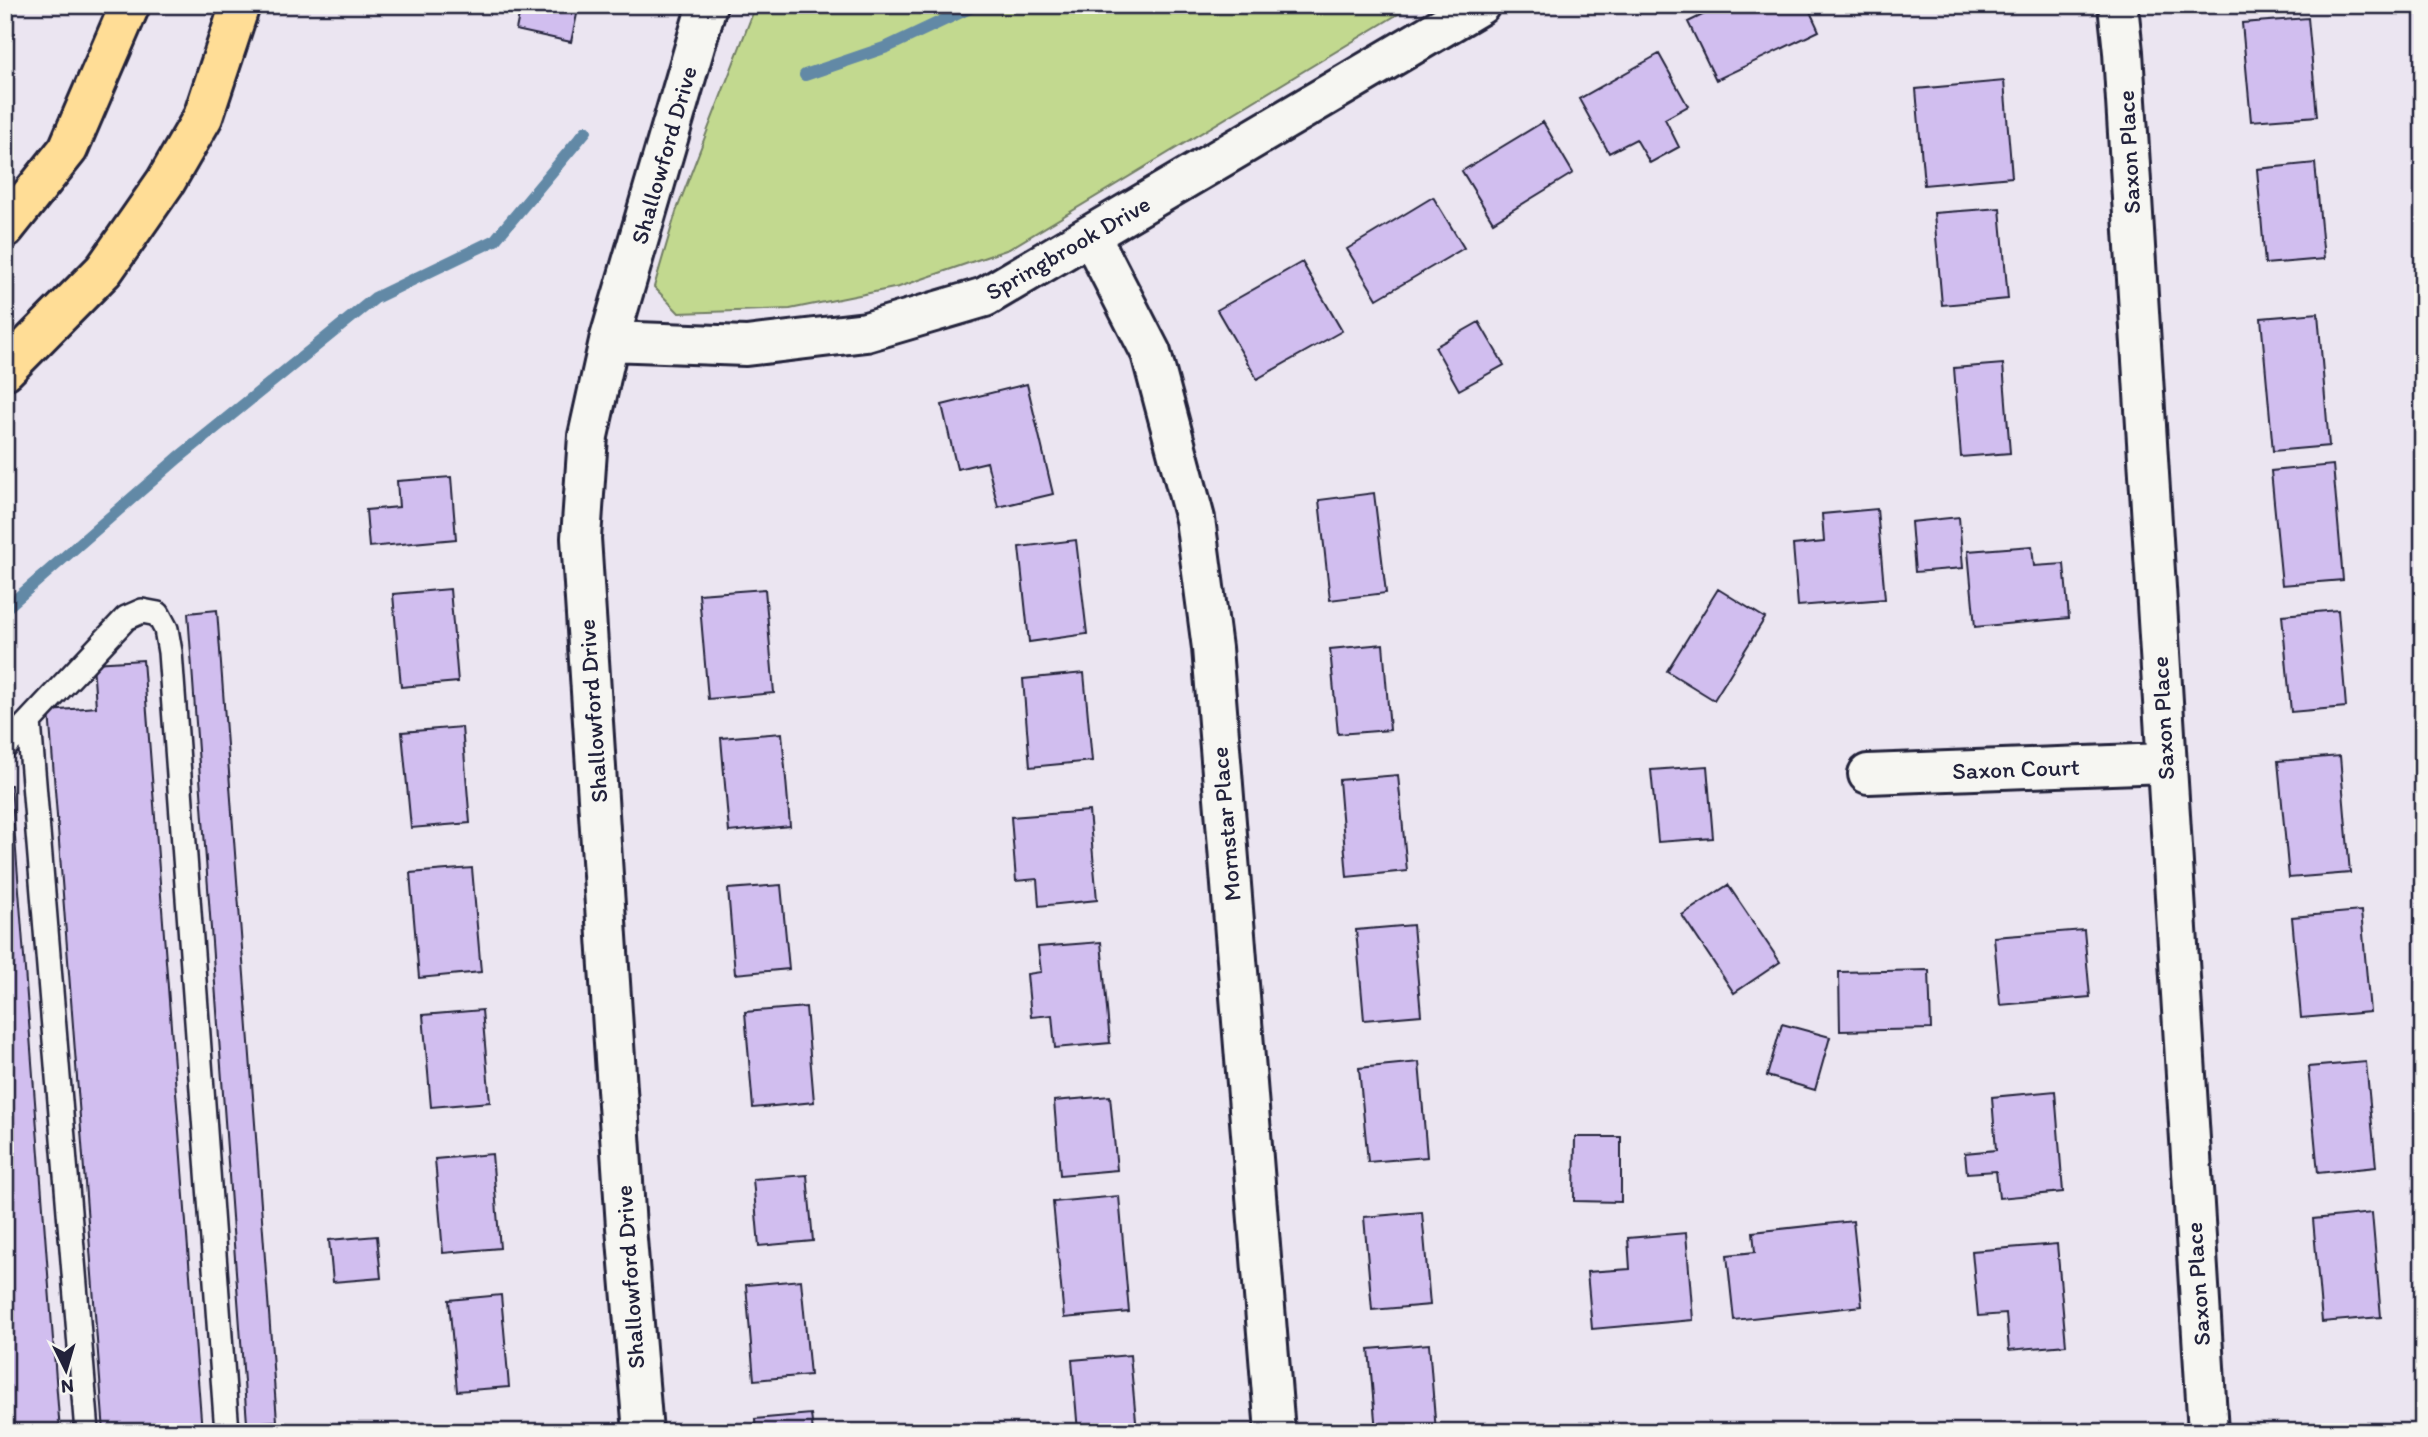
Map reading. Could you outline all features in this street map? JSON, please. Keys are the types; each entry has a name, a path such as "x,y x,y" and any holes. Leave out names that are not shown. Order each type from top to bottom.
{"highway":[{"path":"5,228 68,149 130,5"},
{"path":"5,370 104,271 166,181 203,117 240,5"}],"street":[{"name":"Shallowford Drive","path":"643,1432 626,1227 582,538 588,436 609,341 707,5"},
{"name":"Springbrook Drive","path":"609,341 746,346 866,332 985,297 1480,5"},
{"name":"Saxon Place","path":"2118,5 2208,1432"},
{"name":"Mornstar Place","path":"1091,236 1151,353 1195,519 1212,649 1275,1432"},
{"name":"Saxon Court","path":"1868,774 2165,764"}],"lane":[{"path":"5,747 126,618 142,611 158,614 166,629 170,652 227,1432"},
{"path":"29,722 87,1432"}],"green space":[{"path":"756,5 1413,5 1009,249 899,287 790,309 679,313 654,287 676,212"}],"building":[{"path":"521,5 579,5 571,42 516,30"},
{"path":"1723,5 1807,5 1819,31 1716,80 1688,22"},
{"path":"2308,18 2317,116 2251,121 2242,23"},
{"path":"1659,54 1688,106 1665,119 1679,147 1650,163 1636,139 1609,153 1579,99"},
{"path":"2004,81 2012,177 1924,185 1916,89"},
{"path":"1543,122 1573,173 1493,222 1462,171"},
{"path":"2315,163 2324,259 2265,264 2257,169"},
{"path":"1433,197 1464,248 1377,299 1347,249"},
{"path":"2000,208 2008,299 1942,305 1934,213"},
{"path":"1302,262 1342,331 1257,379 1217,310"},
{"path":"2318,313 2329,446 2273,451 2261,318"},
{"path":"1479,322 1504,365 1459,390 1435,347"},
{"path":"2003,364 2010,453 1961,457 1954,368"},
{"path":"1027,384 1053,494 998,507 987,462 957,469 942,405"},
{"path":"2333,465 2343,580 2282,585 2271,471"},
{"path":"451,477 456,539 369,547 366,510 399,507 397,481"},
{"path":"1374,493 1386,593 1330,600 1319,500"},
{"path":"1877,509 1885,599 1798,606 1793,545 1824,542 1822,514"},
{"path":"1959,517 1963,568 1915,572 1911,522"},
{"path":"1076,540 1087,634 1029,642 1019,547"},
{"path":"2032,546 2034,566 2064,564 2069,618 1975,627 1968,551"},
{"path":"450,589 458,682 401,687 393,594"},
{"path":"765,589 774,693 708,699 699,594"},
{"path":"1718,589 1765,618 1714,700 1667,671"},
{"path":"217,610 277,1421 247,1423 188,613"},
{"path":"2338,610 2346,707 2291,712 2282,615"},
{"path":"1383,644 1390,730 1338,734 1330,649"},
{"path":"143,660 202,1432 104,1432 49,711 96,707 93,663"},
{"path":"1084,673 1092,761 1030,767 1023,679"},
{"path":"462,727 470,823 411,828 402,732"},
{"path":"782,733 790,826 729,832 721,738"},
{"path":"2340,756 2350,873 2289,878 2278,761"},
{"path":"1707,766 1713,838 1658,842 1651,770"},
{"path":"1398,775 1407,871 1347,877 1339,780"},
{"path":"5,785 11,785 60,1432 5,1432"},
{"path":"1089,811 1097,900 1039,906 1037,879 1016,881 1011,817"},
{"path":"472,868 481,972 419,978 410,873"},
{"path":"781,885 789,969 735,974 728,889"},
{"path":"1728,885 1780,962 1734,993 1682,915"},
{"path":"2361,911 2370,1012 2301,1018 2292,917"},
{"path":"1413,925 1421,1015 1364,1020 1356,930"},
{"path":"2084,930 2090,997 2000,1005 1994,937"},
{"path":"1101,942 1110,1043 1055,1048 1052,1015 1031,1017 1027,974 1041,972 1038,947"},
{"path":"1929,970 1931,1029 1840,1031 1839,972"},
{"path":"806,1007 814,1102 753,1108 745,1012"},
{"path":"482,1010 490,1102 431,1107 423,1015"},
{"path":"1782,1024 1830,1037 1815,1090 1767,1076"},
{"path":"1419,1062 1427,1157 1368,1162 1359,1068"},
{"path":"2366,1062 2376,1167 2318,1173 2308,1067"},
{"path":"2055,1091 2063,1192 1999,1198 1996,1171 1967,1173 1965,1153 1996,1150 1992,1097"},
{"path":"1110,1096 1117,1170 1060,1175 1054,1101"},
{"path":"1575,1137 1621,1137 1621,1202 1574,1201"},
{"path":"492,1154 500,1248 443,1253 435,1159"},
{"path":"807,1175 813,1241 759,1246 753,1179"},
{"path":"1119,1196 1129,1312 1064,1318 1053,1202"},
{"path":"1422,1212 1430,1305 1372,1310 1364,1217"},
{"path":"2372,1213 2381,1317 2322,1322 2313,1219"},
{"path":"1853,1221 1862,1306 1734,1320 1727,1255 1755,1252 1753,1232"},
{"path":"1686,1233 1693,1320 1592,1329 1587,1272 1630,1269 1628,1238"},
{"path":"377,1236 381,1278 333,1282 329,1240"},
{"path":"2057,1244 2066,1345 2009,1350 2006,1314 1978,1316 1972,1251"},
{"path":"801,1280 810,1375 754,1380 746,1285"},
{"path":"501,1295 509,1387 457,1391 449,1300"},
{"path":"1429,1344 1436,1432 1376,1432 1369,1349"},
{"path":"1130,1355 1137,1432 1078,1432 1072,1360"},
{"path":"811,1414 813,1432 756,1432 755,1419"}],"waterway":[{"path":"805,75 887,47 976,5"},
{"path":"5,609 178,458 375,298 495,240 586,131"}]}
